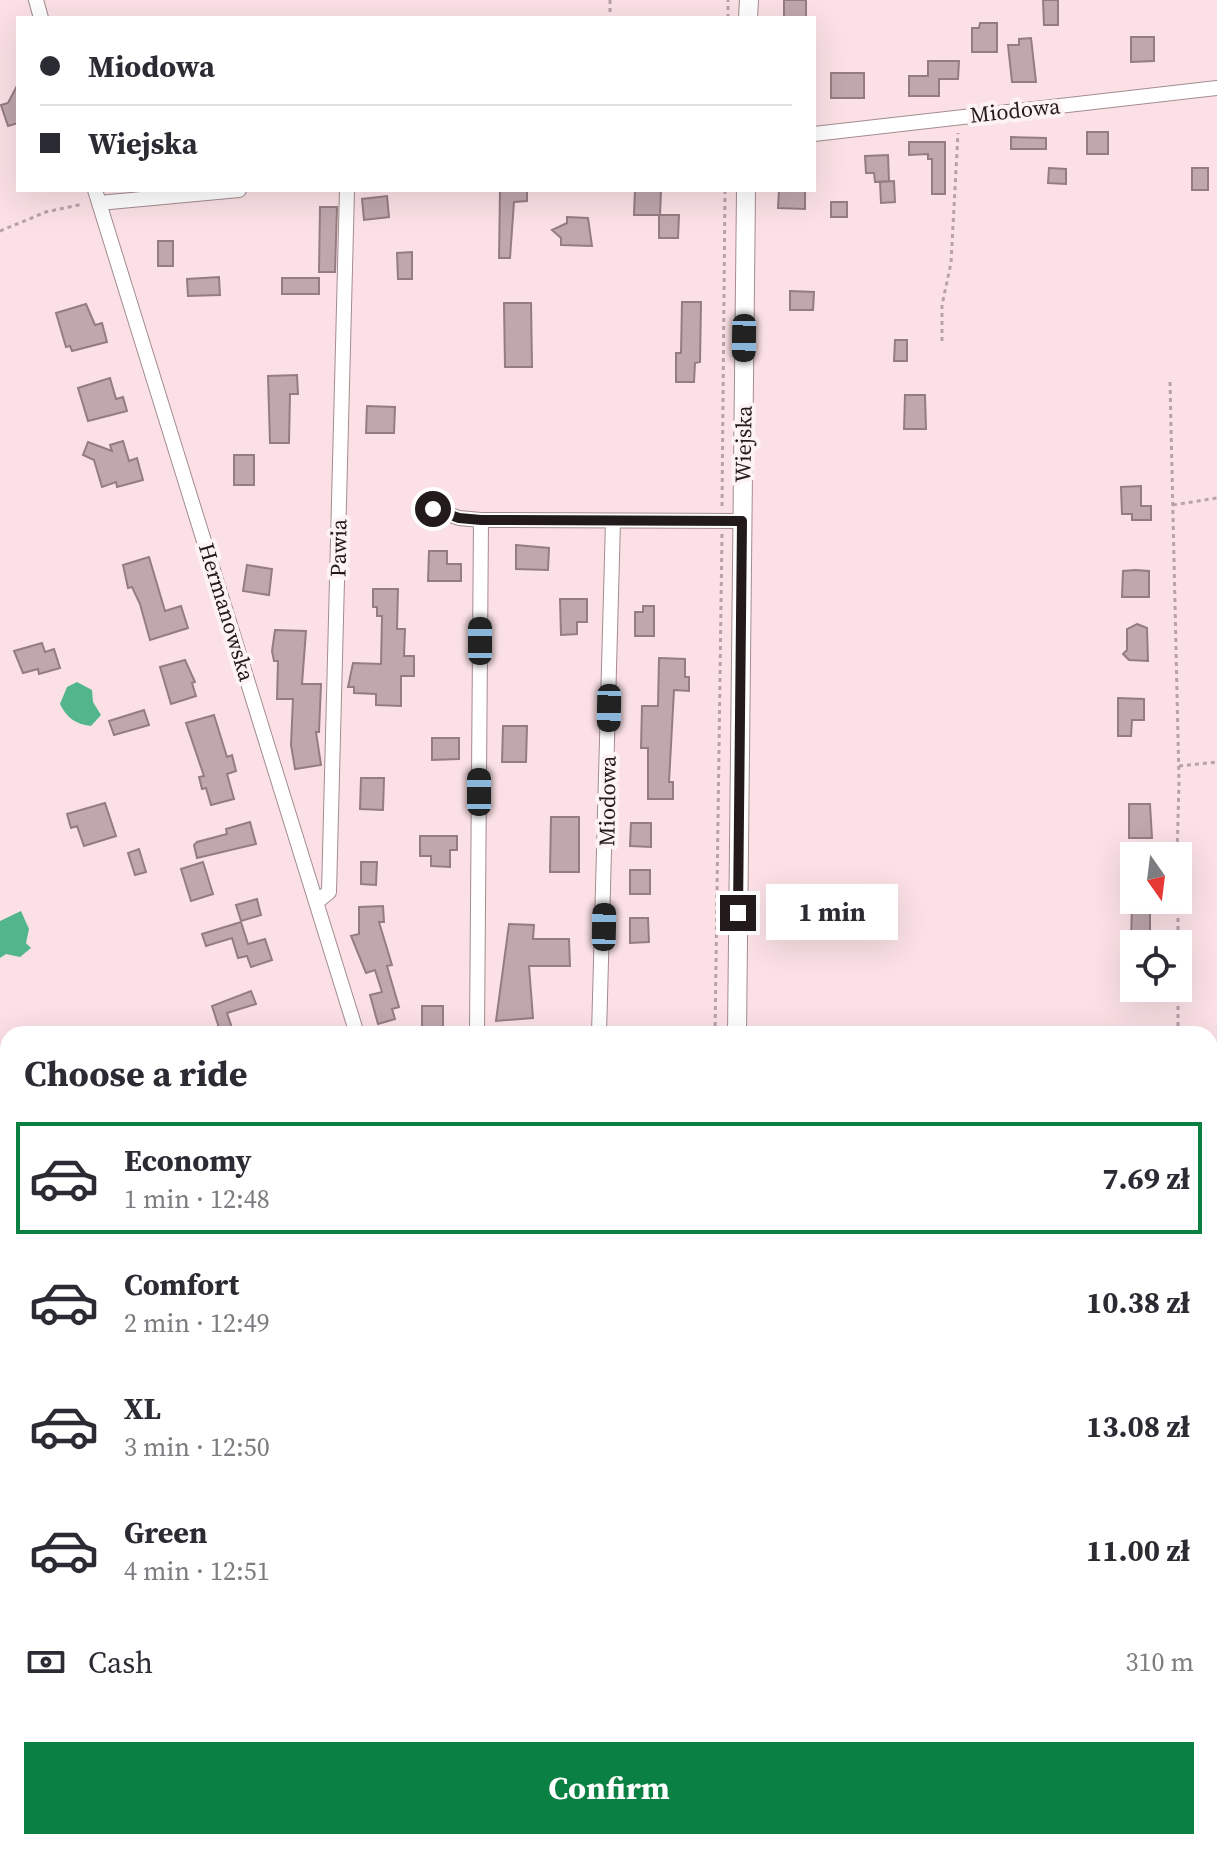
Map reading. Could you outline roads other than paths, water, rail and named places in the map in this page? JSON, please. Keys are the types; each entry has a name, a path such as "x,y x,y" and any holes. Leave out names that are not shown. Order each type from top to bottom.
{"street":[{"name":"Miodowa","path":"816,134 1217,88"},
{"path":"97,196 192,192"},
{"name":"Pawia","path":"318,901 329,892 347,192"},
{"name":"Wiejska","path":"737,1026 746,192"},
{"name":"Hermanowska","path":"97,196 355,1026"},
{"path":"433,509 459,518 481,520 742,521"},
{"path":"477,1026 481,520"},
{"name":"Miodowa","path":"599,1026 613,521"}]}
